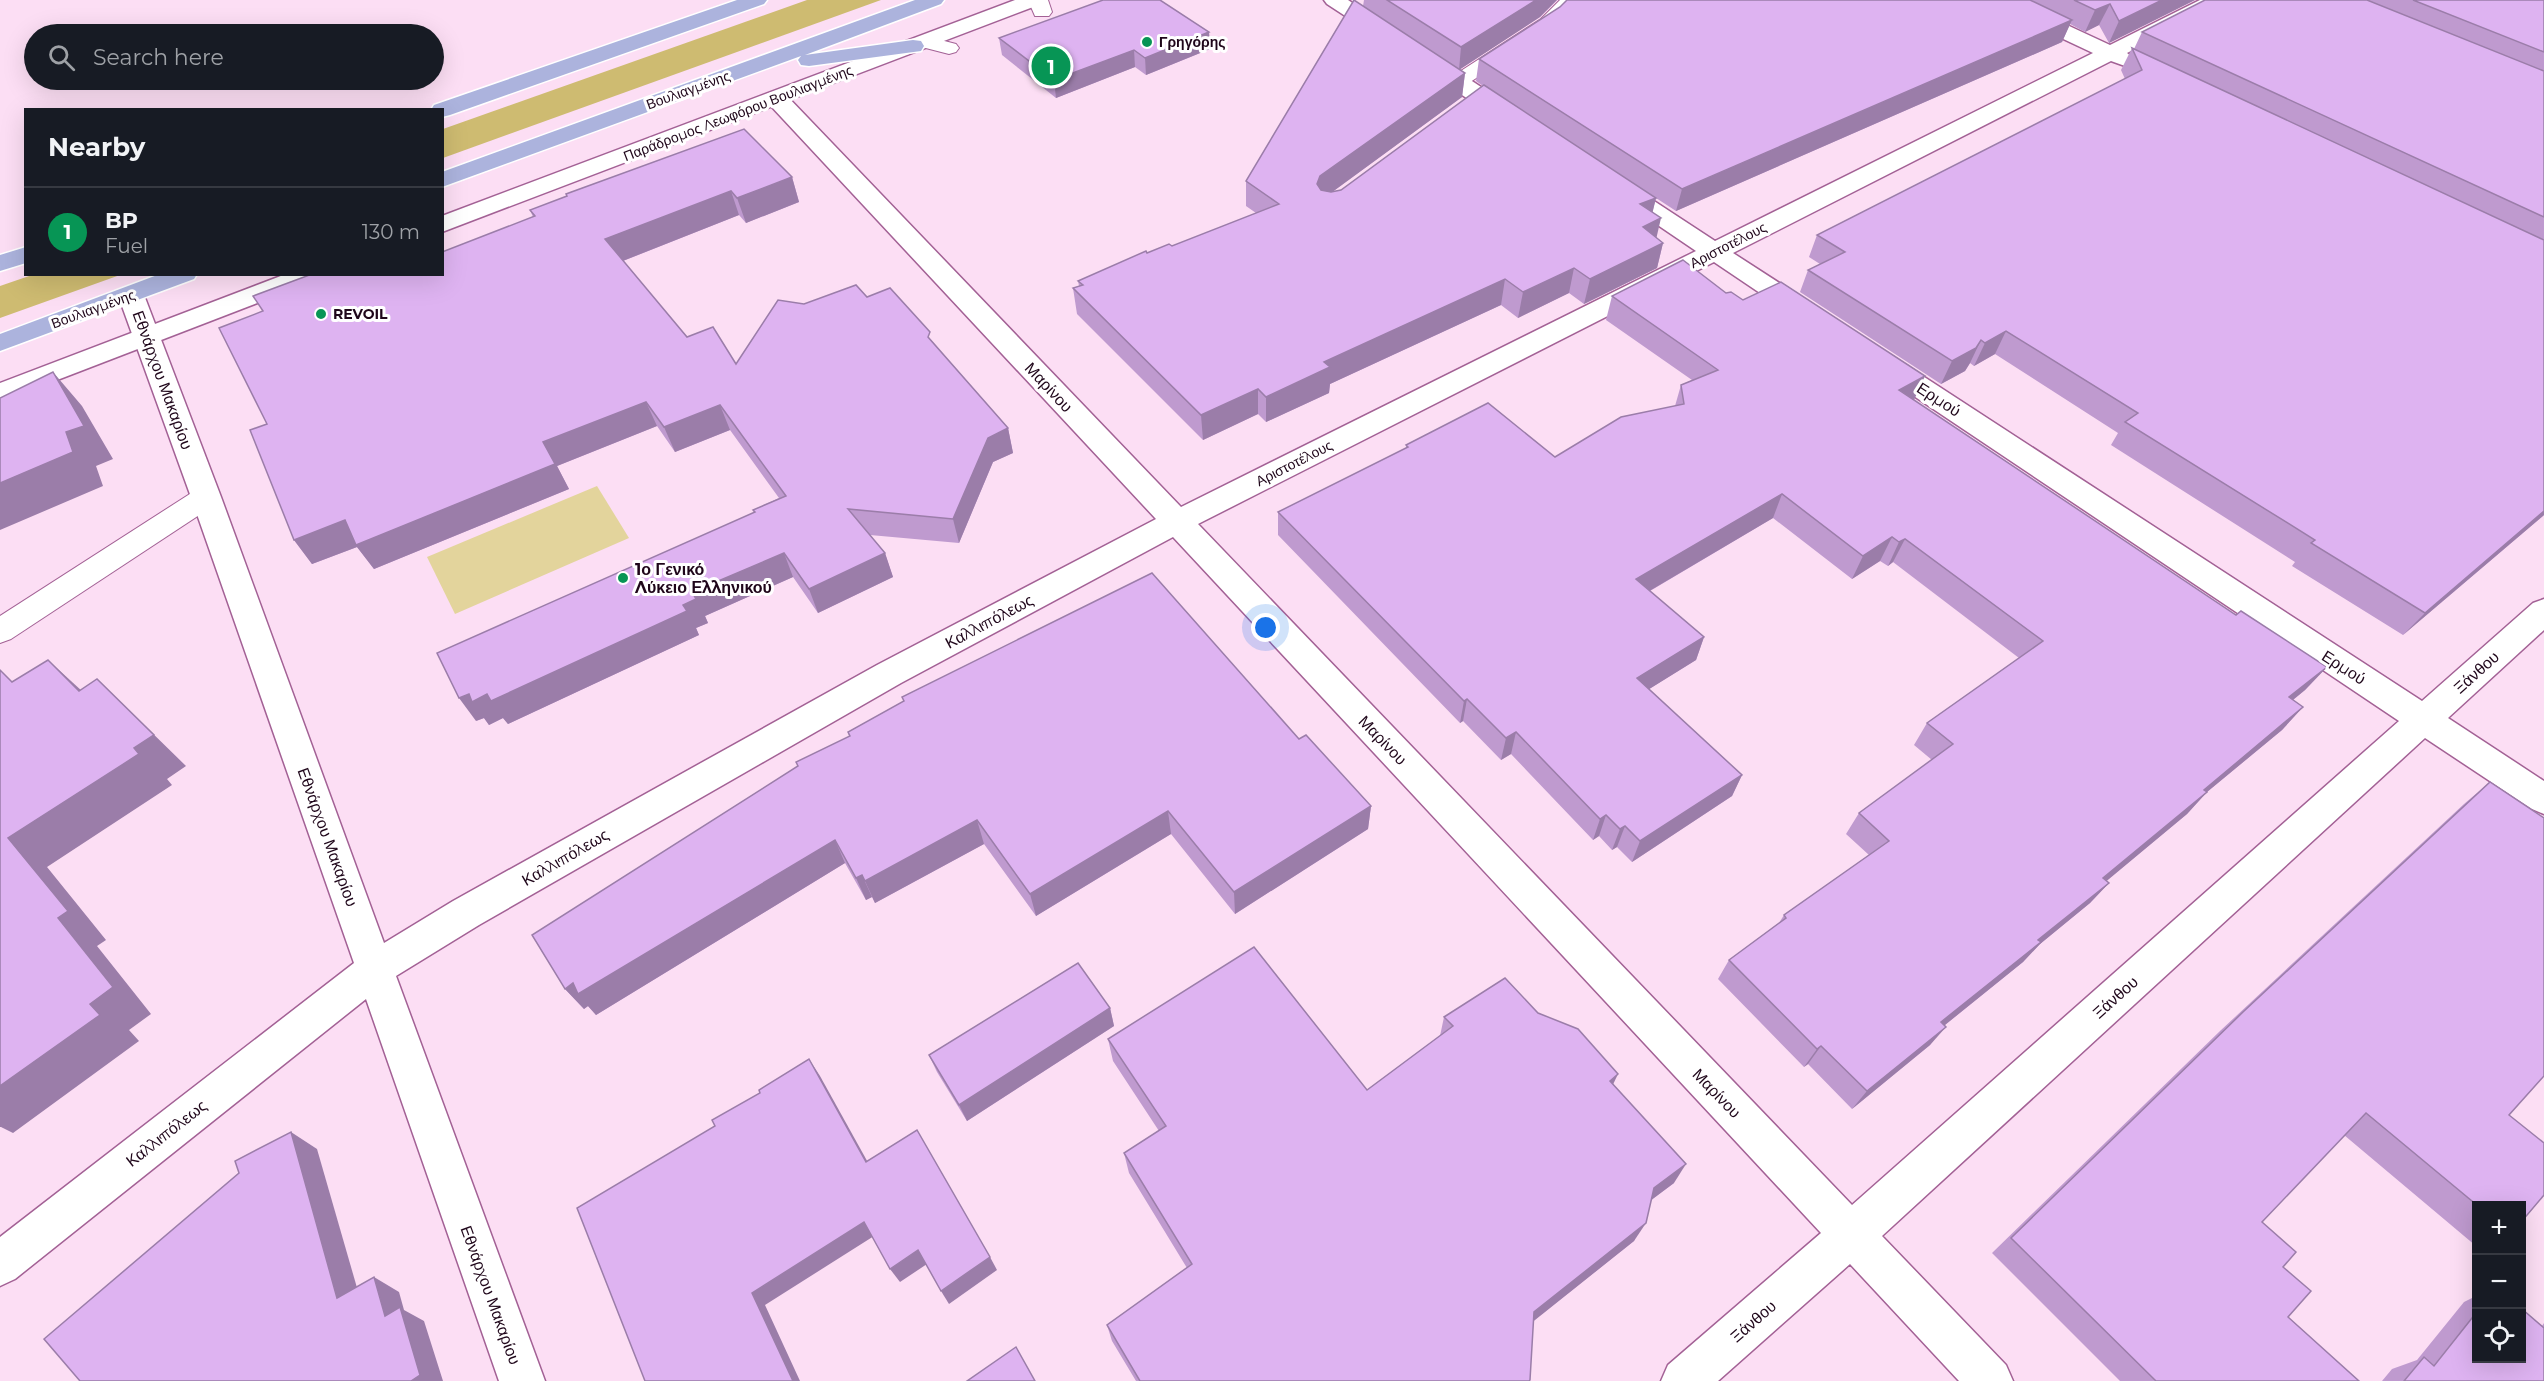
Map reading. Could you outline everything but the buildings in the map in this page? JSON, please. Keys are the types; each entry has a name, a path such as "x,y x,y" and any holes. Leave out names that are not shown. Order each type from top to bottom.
{"main road":[{"path":"444,109 758,0"},
{"name":"Βουλιαγμένης","path":"444,179 934,0"},
{"path":"750,67 919,44"},
{"path":"0,263 24,255"},
{"name":"Βουλιαγμένης","path":"0,343 180,276"}],"street":[{"path":"1334,0 1457,82 1471,104 1529,129"},
{"path":"1996,0 2142,68"},
{"name":"Αριστοτέλους","path":"1176,522 2216,0"},
{"name":"Παράδρομος Λεωφόρου Βουλιαγμένης","path":"444,224 919,44 1038,4"},
{"name":"Μαρίνου","path":"777,99 1990,1381"},
{"path":"1598,174 1824,324"},
{"path":"0,393 306,276"},
{"name":"Εθνάρχου Μακαρίου","path":"131,295 206,497 522,1381"},
{"name":"Ερμού","path":"1864,350 2544,799"},
{"name":"Καλλιπόλεως","path":"0,1264 375,969 466,913 889,674 1176,522"},
{"name":"Ξάνθου","path":"1684,1381 1852,1234 2544,611"}],"lane":[{"path":"1457,82 1548,23 1571,0"},
{"path":"919,44 949,48"},
{"path":"0,631 206,497"}],"shaded area":[{"path":"807,0 881,0 444,158 444,129"},
{"path":"29,276 117,276 0,318 0,286"},
{"path":"597,486 629,538 455,614 427,557"}],"place":[{"name":"Γρηγόρης","path":"1147,42"},
{"name":"BP","path":"1051,66"},
{"name":"REVOIL","path":"321,314"},
{"name":"1ο Γενικό Λύκειο Ελληνικού","path":"623,578"}]}
